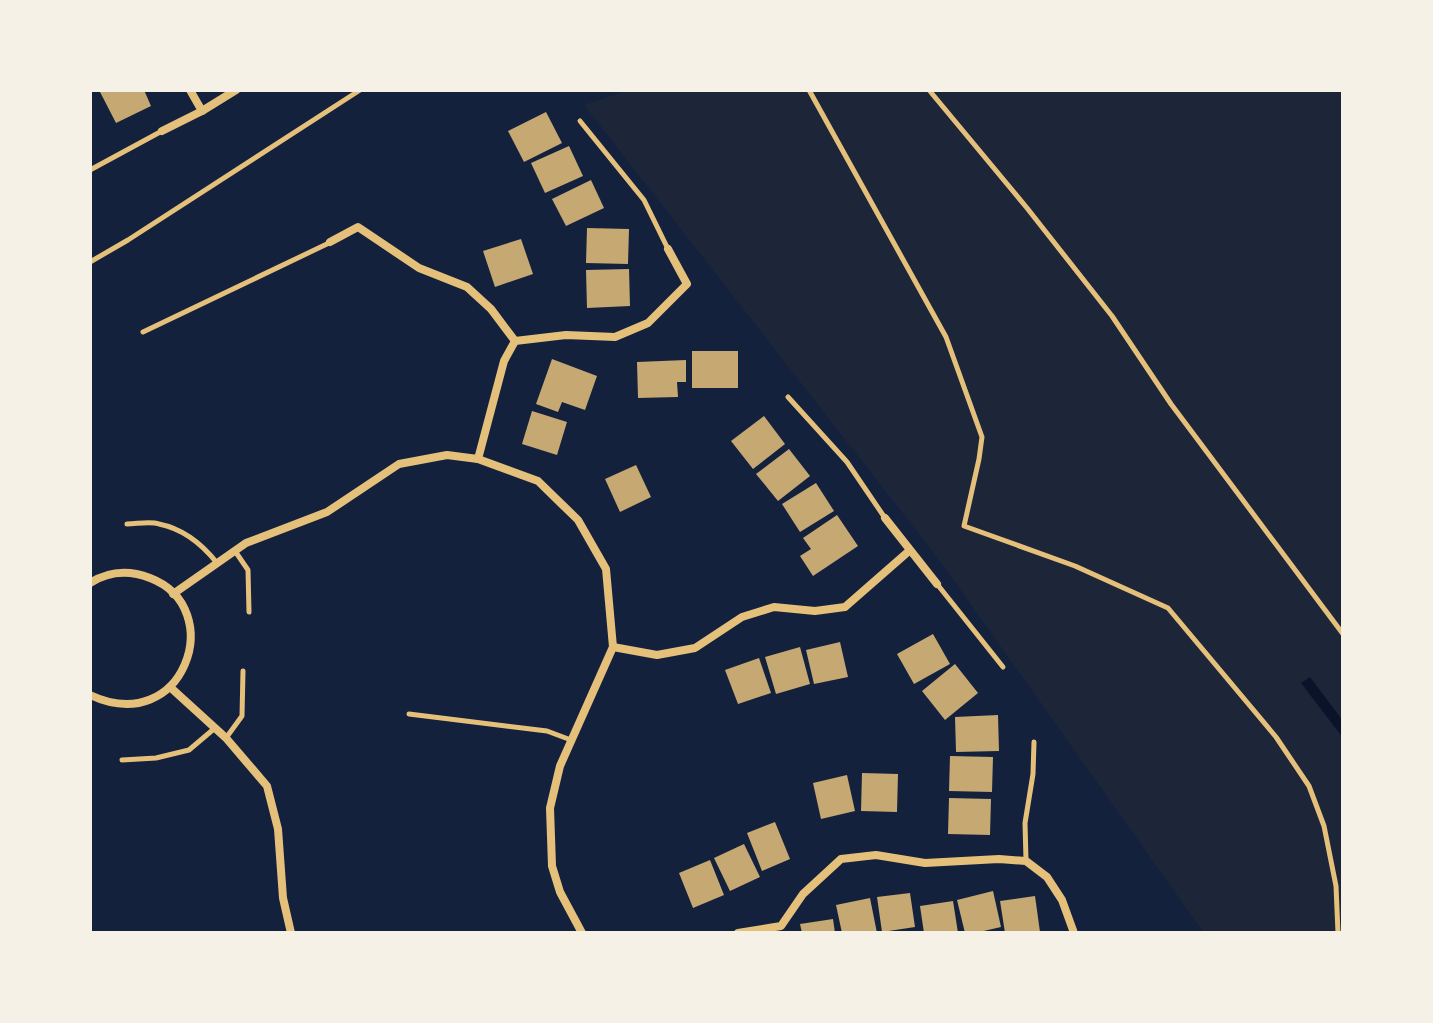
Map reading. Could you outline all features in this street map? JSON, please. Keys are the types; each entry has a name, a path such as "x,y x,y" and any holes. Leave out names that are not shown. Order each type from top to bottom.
{"street":[{"path":"190,90 202,111"},
{"path":"162,131 236,90"},
{"path":"330,242 358,227 419,268 467,287 491,309 515,341"},
{"path":"515,341 566,335 615,337 648,323 687,284 668,249"},
{"path":"478,459 504,361 515,341"},
{"path":"173,594 246,543 327,512 399,464 447,455 478,459 538,481 578,520 606,569 613,647 560,766 550,808 552,866 560,892 582,933"},
{"path":"885,518 937,584"},
{"path":"613,647 657,655 695,648 742,617 774,607 815,611 845,607 909,551"},
{"path":"90,583 120,572 139,574 158,581 173,594 185,611 191,631 190,651 183,671 170,687 153,699 133,704 112,704 90,695"},
{"path":"170,687 226,738 267,786 278,829 283,898 291,933"},
{"path":"738,933 781,926 803,894 841,859 876,855 925,863 999,859 1026,861 1047,877 1062,900 1074,933"}],"lane":[{"path":"580,121 644,200 668,249"},
{"path":"90,170 162,131"},
{"path":"143,332 330,242"},
{"path":"788,397 847,462 885,518"},
{"path":"127,524 158,523 191,537 203,545 217,563"},
{"path":"235,551 248,570 249,612"},
{"path":"937,584 1003,667"},
{"path":"226,738 242,716 243,671"},
{"path":"409,714 547,731 571,740"},
{"path":"122,760 156,758 189,750 215,728"},
{"path":"1026,861 1025,823 1033,774 1034,742"}],"path":[{"path":"90,262 360,90"},
{"path":"809,90 946,337 982,437 964,526 1075,566 1168,608 1276,737 1309,786 1324,826 1336,886 1338,933"},
{"path":"929,90 1112,316 1171,404 1343,634"}],"shaded area":[{"path":"629,90 1343,90 1343,933 1204,933 940,561 584,105"},
{"path":"1310,677 1343,721 1343,738 1301,683"}],"building":[{"path":"99,90 144,90 151,106 116,123"},
{"path":"546,112 562,143 524,162 508,131"},
{"path":"569,146 583,176 545,193 531,163"},
{"path":"591,180 604,208 566,226 552,199"},
{"path":"587,228 629,229 628,264 586,263"},
{"path":"521,239 533,274 495,287 483,251"},
{"path":"629,269 630,306 587,308 586,270"},
{"path":"692,351 738,351 738,388 692,388"},
{"path":"552,359 597,376 585,410 562,402 558,412 536,404"},
{"path":"686,360 686,382 677,382 678,397 638,398 637,362"},
{"path":"532,411 567,422 557,455 522,444"},
{"path":"764,416 785,444 753,469 731,441"},
{"path":"789,449 810,476 778,501 756,474"},
{"path":"636,465 651,497 620,512 605,479"},
{"path":"816,483 834,511 800,532 782,504"},
{"path":"837,515 858,546 813,576 800,556 811,549 803,538"},
{"path":"933,634 950,664 914,684 897,654"},
{"path":"840,642 848,677 814,684 806,650"},
{"path":"800,647 810,684 776,694 765,657"},
{"path":"759,658 771,693 738,704 725,670"},
{"path":"955,664 978,693 945,720 922,691"},
{"path":"998,715 999,751 956,752 955,717"},
{"path":"950,756 993,757 992,792 949,791"},
{"path":"862,773 898,774 897,812 861,811"},
{"path":"847,775 855,811 821,819 813,783"},
{"path":"949,798 991,799 990,835 948,834"},
{"path":"775,822 790,859 762,871 747,833"},
{"path":"744,844 760,877 730,891 714,858"},
{"path":"710,860 724,895 693,908 679,873"},
{"path":"993,891 1001,927 965,933 957,900"},
{"path":"910,893 915,927 882,932 877,897"},
{"path":"1035,896 1040,932 1005,933 1000,901"},
{"path":"870,898 877,933 842,933 836,905"},
{"path":"953,901 958,933 924,933 920,906"},
{"path":"833,919 835,933 802,933 800,924"}]}
